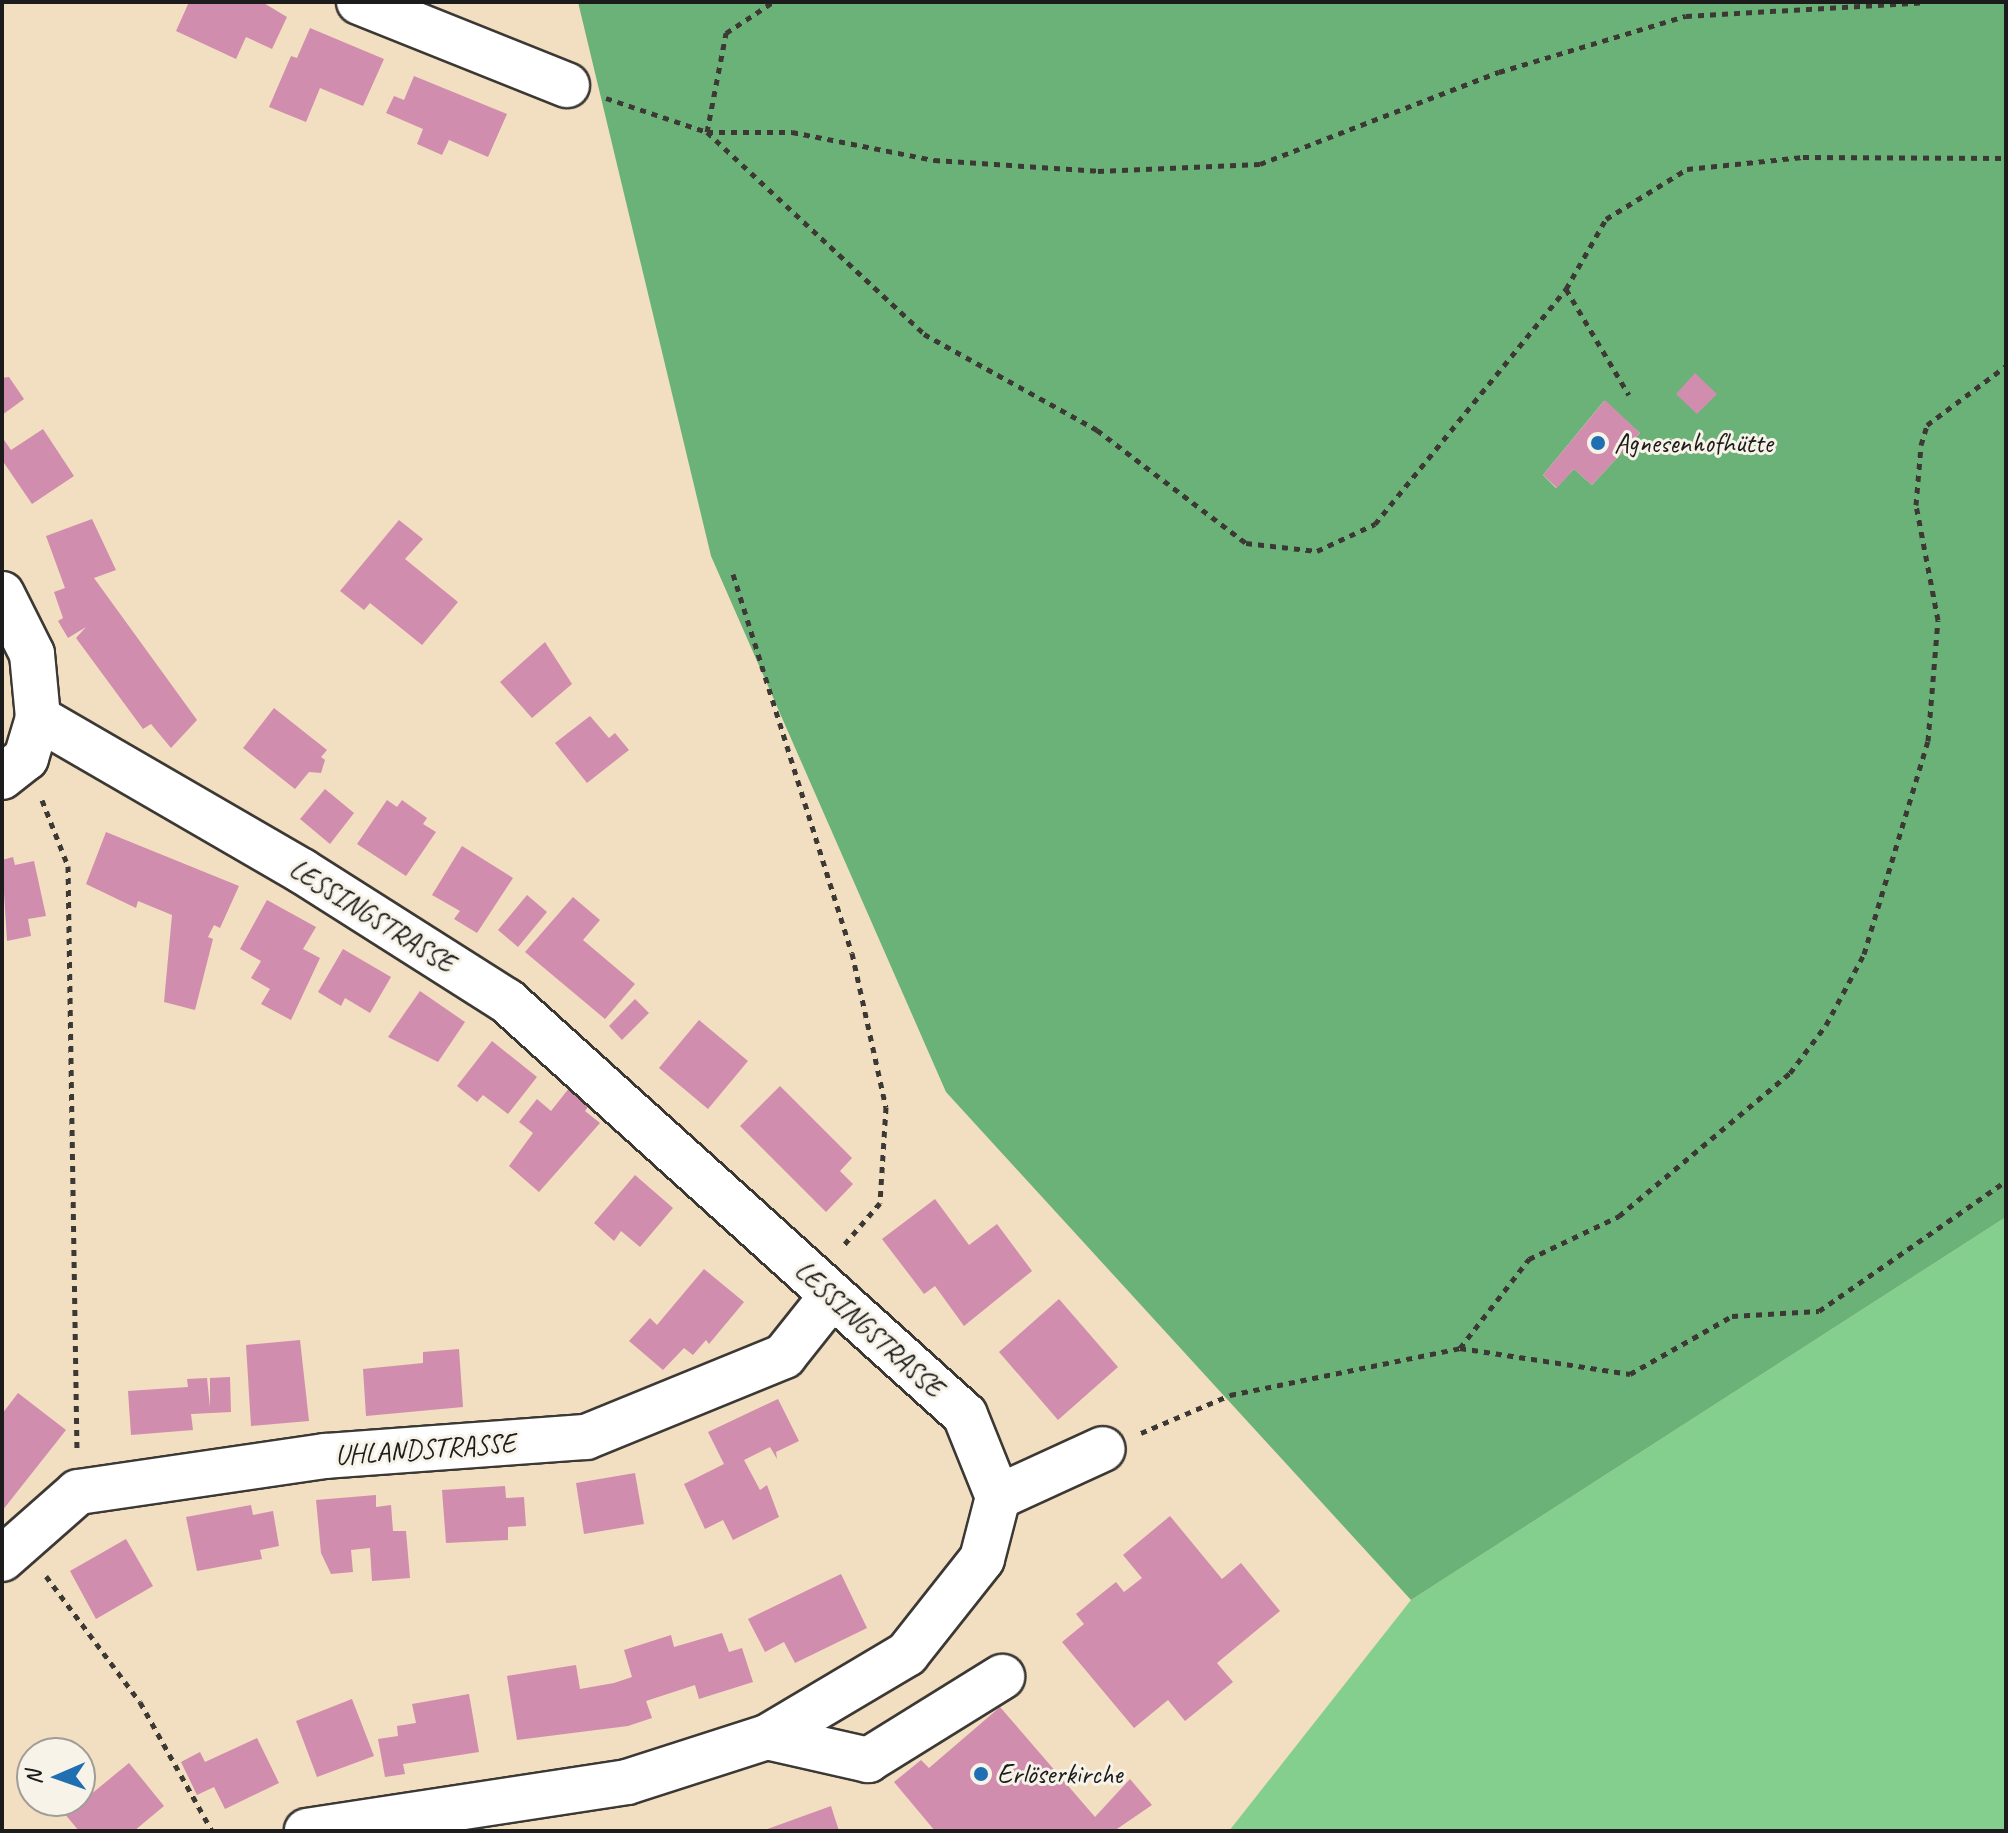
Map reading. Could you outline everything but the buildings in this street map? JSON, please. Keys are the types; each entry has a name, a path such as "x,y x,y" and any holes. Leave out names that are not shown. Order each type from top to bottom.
{"street":[{"path":"359,2 567,85"},
{"path":"2,594 32,654 22,751"},
{"name":"LESSINGSTRASSE","path":"22,751 302,871 507,1001 965,1415 998,1497"},
{"name":"UHLANDSTRASSE","path":"78,1492 325,1456 586,1437 784,1356 822,1288"},
{"path":"307,1831 627,1782 767,1737 907,1654 982,1559 998,1497 1085,1471"},
{"path":"11,1549 78,1492"},
{"path":"767,1737 868,1760 1002,1677"}],"path":[{"path":"707,132 726,33 773,2"},
{"path":"567,85 707,132 792,132 934,160 1098,171 1260,164 1499,72 1686,16 1926,2"},
{"path":"707,132 924,334 1097,430 1246,543 1317,551 1375,524 1566,289 1606,219 1687,169 1803,157 2006,158"},
{"path":"1566,289 1629,395"},
{"path":"1460,1348 1529,1259 1619,1216 1790,1073 1826,1025 1864,954 1928,741 1938,620 1916,505 1921,445 1927,425 2006,366"},
{"path":"733,574 852,953 886,1107 880,1203 822,1288"},
{"path":"22,751 68,866 78,1492"},
{"path":"1085,1471 1230,1395 1460,1348 1630,1374 1732,1316 1819,1311 2006,1181"},
{"path":"11,1549 140,1702 212,1831"}],"green space":[{"path":"578,2 2006,2 2006,1217 1411,1600 946,1092 711,556","holes":["1604,401 1640,433 1592,485 1574,469 1556,488 1543,475"]},
{"path":"2006,1217 2006,1831 1229,1831 1411,1600"}],"place":[{"name":"Agnesenhofhütte","path":"1598,443"},
{"name":"Erlöserkirche","path":"981,1774"}]}
